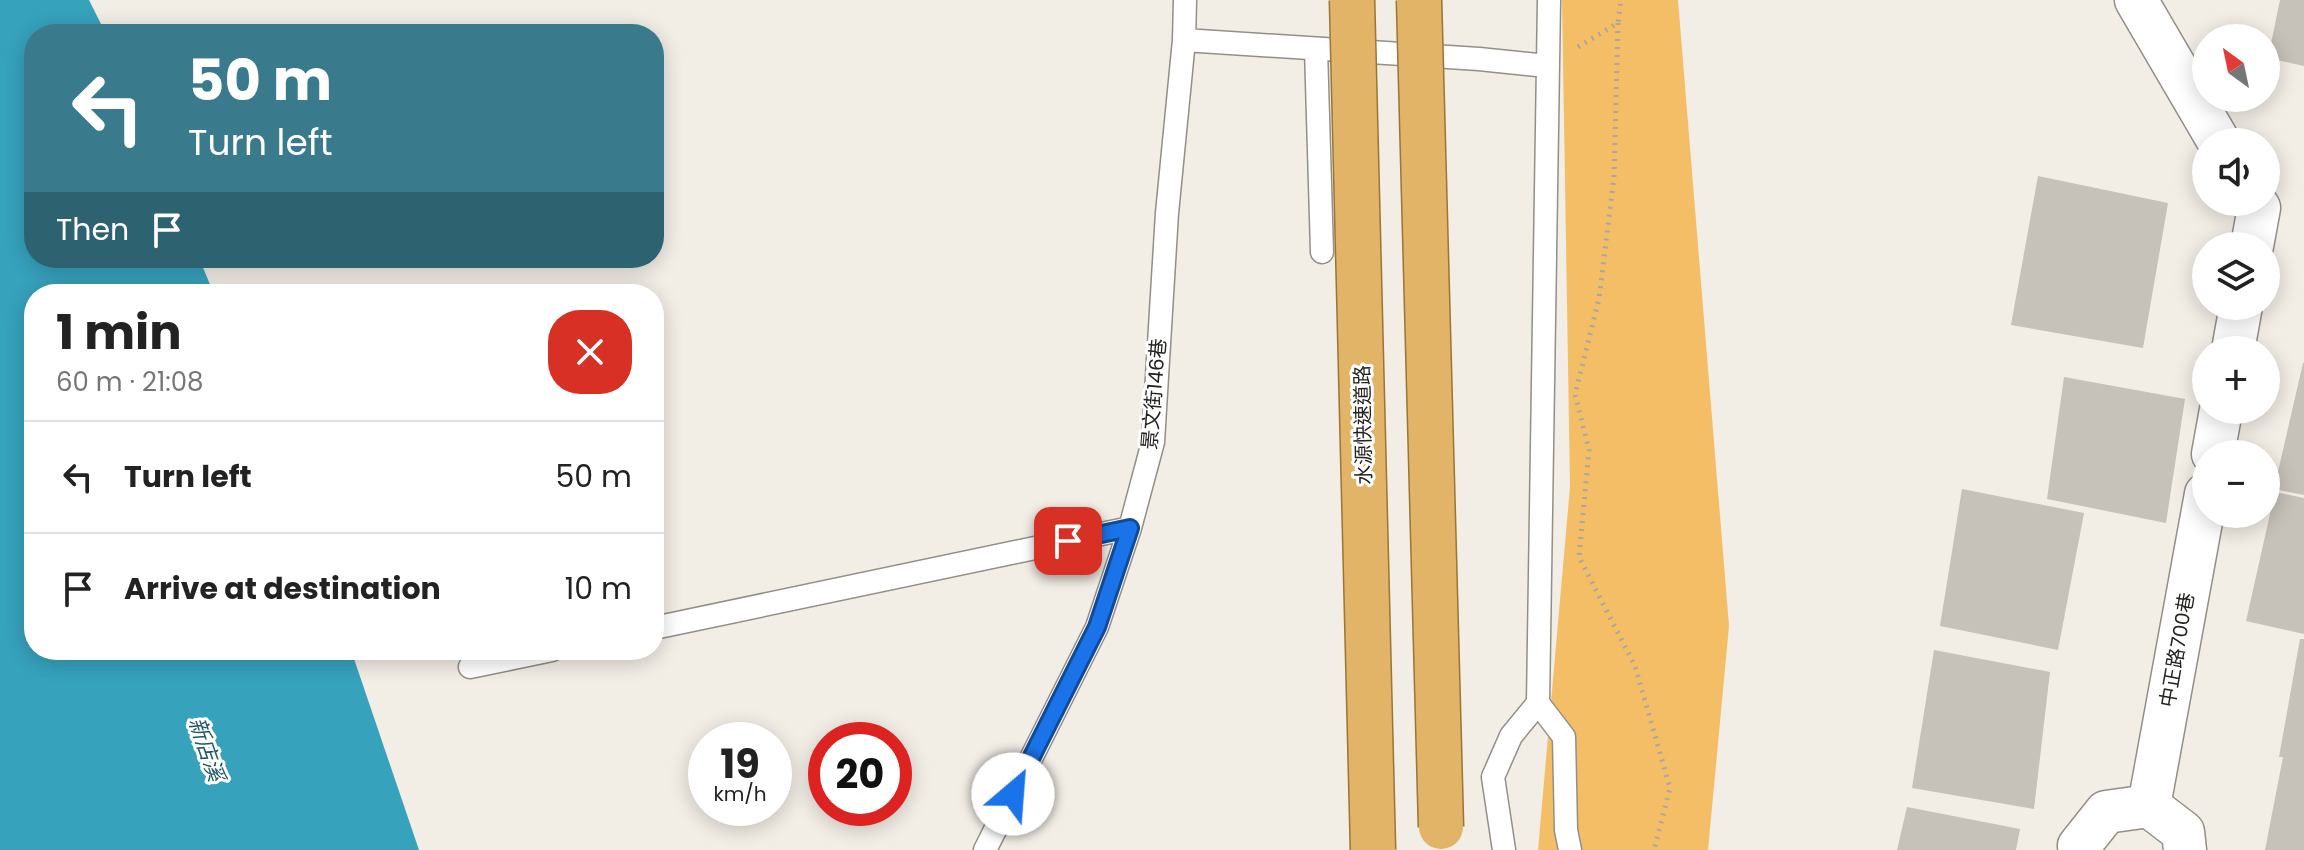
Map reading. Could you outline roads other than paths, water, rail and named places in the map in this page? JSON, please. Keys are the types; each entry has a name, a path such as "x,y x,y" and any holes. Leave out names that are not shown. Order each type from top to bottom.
{"highway":[{"name":"水源快速道路","path":"1352,0 1373,850"},
{"path":"1419,0 1441,827"}],"street":[{"path":"2136,0 2211,128"},
{"name":"中正路700巷","path":"2149,806 2200,528"},
{"path":"2080,850 2079,846 2106,812 2149,806 2183,832 2185,850"}],"lane":[{"name":"景文街146巷","path":"985,850 1097,627 1130,528 1153,442 1167,213 1185,0"},
{"path":"1549,0 1538,703 1564,737 1566,830 1570,850"},
{"path":"1184,40 1547,66"},
{"path":"1316,49 1322,252"},
{"path":"664,626 1130,528"},
{"path":"470,667 504,660"},
{"path":"1504,850 1493,777 1511,736 1538,703"}],"water":[{"name":"新店溪","path":"0,0 89,0 101,24 24,24 24,268 203,268 210,284 24,284 24,660 354,660 419,850 0,850"}]}
